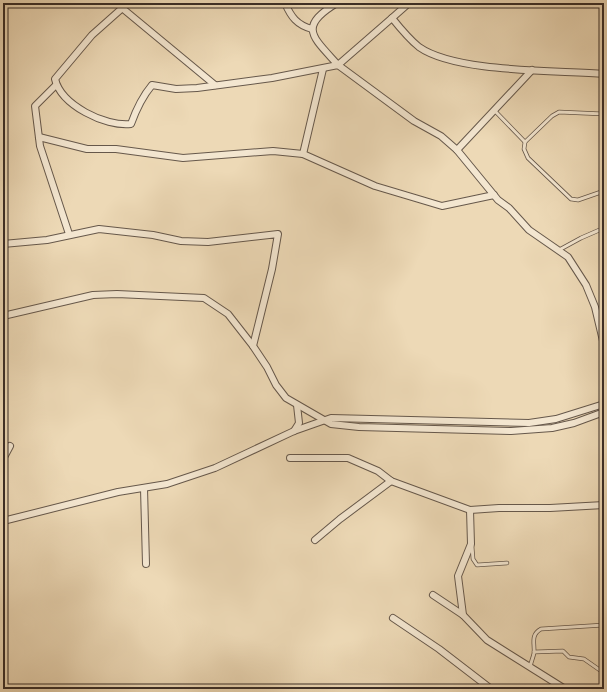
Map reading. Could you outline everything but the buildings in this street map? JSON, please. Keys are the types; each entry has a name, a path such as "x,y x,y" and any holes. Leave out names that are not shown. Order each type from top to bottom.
{"street":[{"path":"128,3 92,35 70,59 55,79 56,85 65,98 93,116 123,125 131,124 145,93 152,85 176,89 215,85 272,78 338,65 410,3"},
{"path":"285,3 295,21 302,27 312,29"},
{"path":"337,3 321,13 312,25 312,34 322,47 338,65 414,121 441,136 457,150 494,195 509,208 529,230 568,257 586,285 595,306 604,345"},
{"path":"122,8 215,85"},
{"path":"392,18 420,47 437,55 460,62 532,70 604,74"},
{"path":"304,154 323,69"},
{"path":"457,150 532,70"},
{"path":"56,85 35,106 40,146 57,194 68,234"},
{"path":"39,137 87,149 116,149 183,158 273,151 304,154 375,186 442,206 494,195"},
{"path":"3,244 26,240 47,240 68,234 99,229 153,235 181,241 208,242 278,234 272,269 254,346"},
{"path":"3,316 93,295 117,294 204,298 228,314 254,346 276,385 286,398 330,424 359,427 511,431 552,428 574,423 604,412"},
{"path":"3,521 111,494 167,484 215,468 294,431 331,418 529,423 571,415 604,404"},
{"path":"294,431 299,423 297,405"},
{"path":"571,415 574,423"},
{"path":"3,459 10,446"},
{"path":"290,458 348,458 378,471 391,481 470,510 604,505"},
{"path":"315,540 340,519 391,481"},
{"path":"144,488 146,564"},
{"path":"463,615 458,576 472,544 470,510"},
{"path":"433,595 463,615 487,640 565,689"},
{"path":"393,618 491,689"}],"lane":[{"path":"494,110 525,142"},
{"path":"604,114 558,112 525,142 524,148 528,158 570,199 578,200 604,191"},
{"path":"559,250 604,228"},
{"path":"472,544 473,559 478,565 507,563"},
{"path":"530,666 534,652 533,637 536,632 541,629 604,625"},
{"path":"534,652 563,651 569,658 584,659 604,673"}]}
